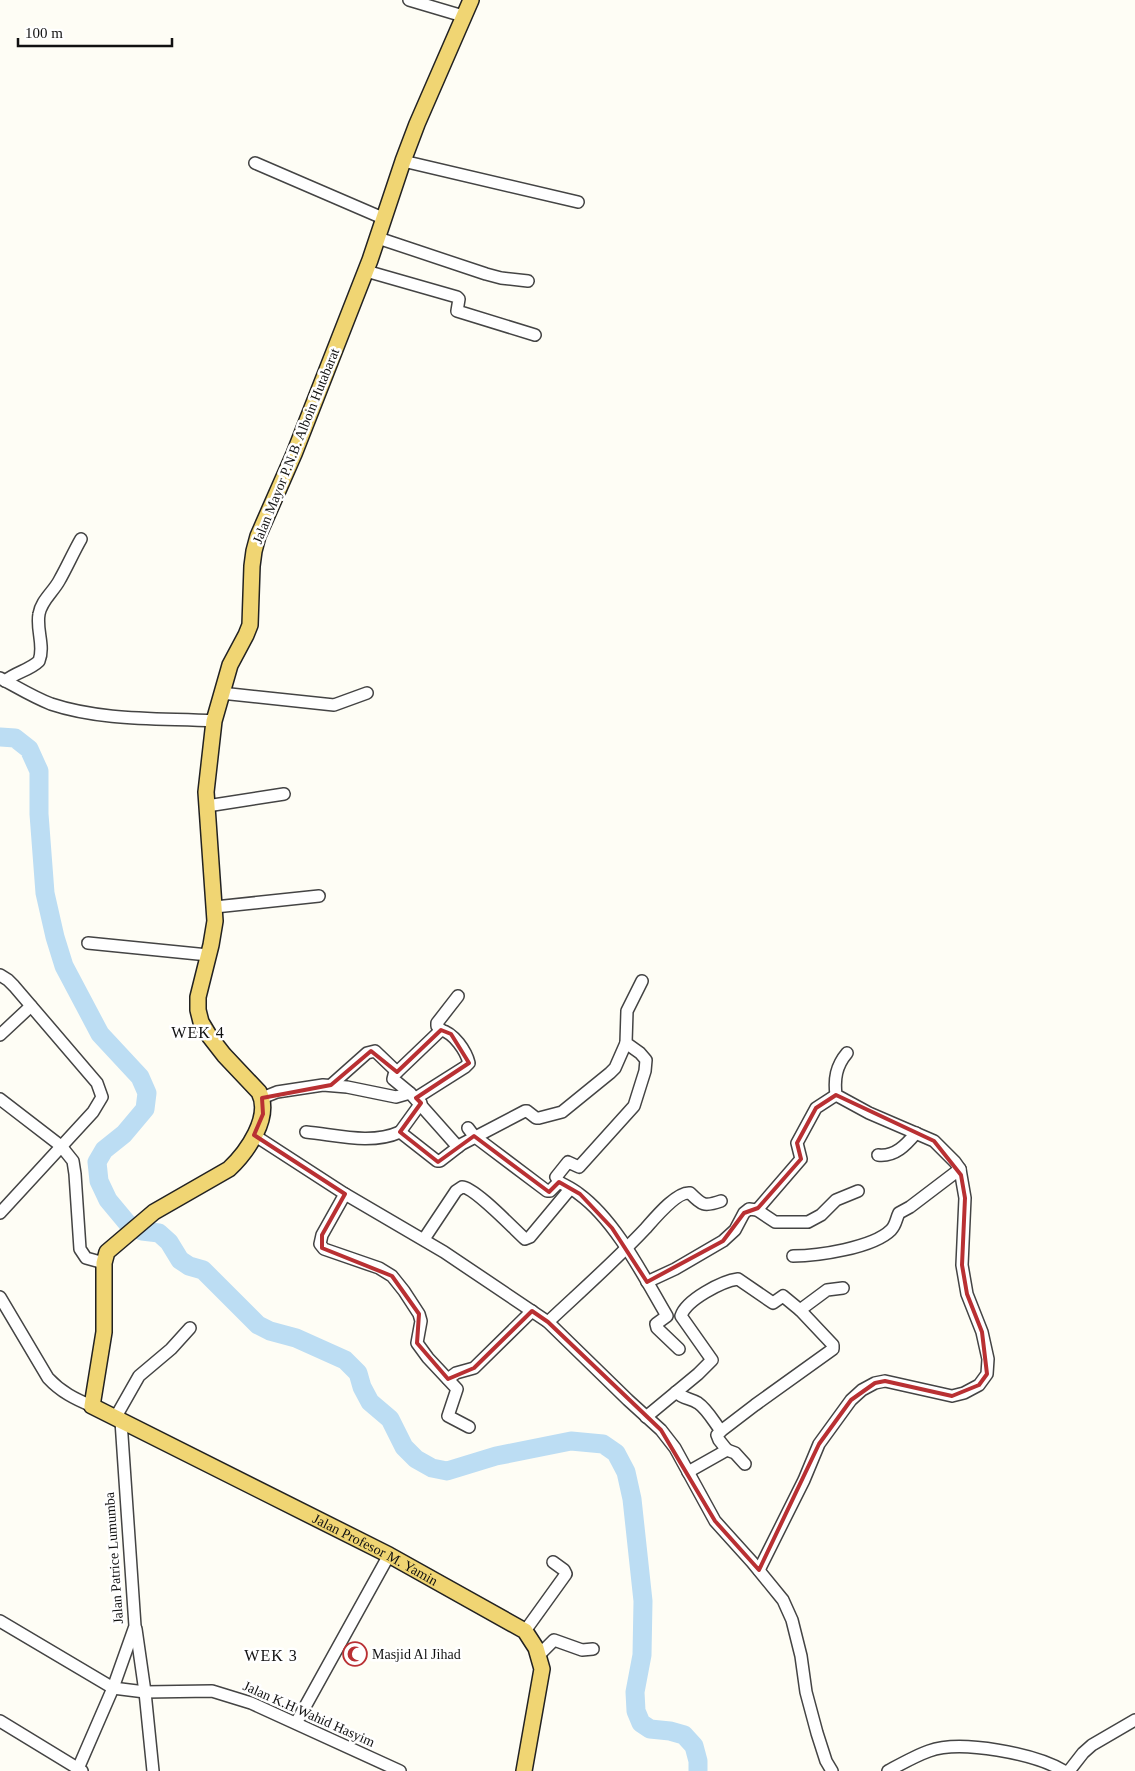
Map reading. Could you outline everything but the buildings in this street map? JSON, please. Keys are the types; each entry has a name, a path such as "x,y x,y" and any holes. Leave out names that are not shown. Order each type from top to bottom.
{"main road":[{"name":"Jalan Mayor P.N.B. Alboin Hutabarat","path":"262,1098 255,1086 224,1056 210,1037 201,1022 198,1010 198,997 214,930 215,907 206,784 214,721 230,664 250,625 252,566 258,536 294,454 366,271 417,124 471,0"},
{"path":"92,1406 104,1332 104,1263 110,1248 154,1212 229,1169 238,1160 260,1125 263,1114 262,1098"},
{"name":"Jalan Profesor M. Yamin","path":"92,1406 120,1422 204,1461 389,1555 524,1631 539,1655 541,1676 524,1771"}],"street":[{"path":"409,0 463,16"},
{"path":"403,161 578,202"},
{"path":"254,162 385,219"},
{"path":"378,238 486,274 528,281"},
{"path":"366,271 458,297 458,311 535,335"},
{"path":"2,679 32,667 39,661 41,646 39,613 46,599 60,580 72,553 81,539"},
{"path":"2,679 38,698 76,710 102,715 214,721"},
{"path":"221,693 334,705 367,693"},
{"path":"207,806 284,794"},
{"path":"215,907 319,896"},
{"path":"88,943 208,955"},
{"path":"0,975 8,980 97,1083 101,1094 101,1100 93,1112 0,1213"},
{"path":"400,1132 437,1161 440,1161 458,1147 471,1132 525,1111 536,1118 562,1112 615,1068 626,1043 627,1011 642,981"},
{"path":"306,1132 357,1138 375,1138 392,1136 400,1132 416,1098 469,1063 461,1047 451,1034 437,1026 437,1023 458,996"},
{"path":"0,1035 31,1006"},
{"path":"442,1030 393,1078 416,1098 458,1147"},
{"path":"626,1043 646,1060 645,1071 634,1106 579,1167 568,1162 556,1177 559,1182 580,1194 596,1210 627,1249 666,1316 656,1324 657,1328 679,1349"},
{"path":"331,1085 367,1053 372,1051 375,1051 397,1072"},
{"path":"836,1095 836,1074 839,1064 847,1053"},
{"path":"262,1098 277,1092 331,1085 347,1086 396,1097 416,1098"},
{"path":"759,1570 804,1480 819,1444 851,1400 862,1390 875,1383 885,1381 952,1396 964,1393 978,1385 987,1374 988,1359 982,1332 968,1294 962,1265 965,1198 960,1169 934,1141 869,1113 836,1095"},
{"path":"757,1210 800,1160 797,1142 816,1108 836,1095"},
{"path":"0,1099 61,1146 69,1156 74,1167 80,1249 90,1261 104,1263"},
{"path":"471,1132 547,1191 550,1191 559,1182"},
{"path":"878,1155 896,1152 909,1142 916,1133"},
{"path":"254,1135 345,1194 424,1239 548,1322 661,1430 675,1448 715,1521 783,1600 792,1620 801,1656 806,1692 817,1733 826,1760 832,1771"},
{"path":"793,1256 808,1256 865,1244 890,1232 897,1222 899,1213 910,1207 960,1169"},
{"path":"424,1239 456,1191 462,1187 467,1187 479,1196 525,1239 530,1237 570,1188"},
{"path":"647,1282 675,1269 723,1241 735,1230 744,1213 751,1209 757,1210 775,1222 808,1222 821,1215 836,1200 858,1191"},
{"path":"548,1322 627,1249 665,1207 685,1193 690,1193 702,1204 707,1205 721,1201"},
{"path":"345,1194 322,1235 320,1242 322,1248 380,1268 392,1276 416,1308 420,1317 417,1343 457,1390 448,1416 469,1427"},
{"path":"646,1416 712,1360 682,1316 683,1311 697,1298 716,1286 738,1279 773,1303 783,1296 800,1310 833,1345 833,1349 721,1431 718,1438 727,1450 735,1453 745,1464"},
{"path":"800,1310 827,1290 843,1288"},
{"path":"0,1297 48,1378 74,1398 92,1406"},
{"path":"448,1378 456,1373 474,1368 532,1311"},
{"name":"Jalan Patrice Lumumba","path":"79,1770 113,1688 135,1626 118,1413 136,1380 146,1369 171,1349 190,1328"},
{"path":"676,1392 684,1398 701,1405 721,1431"},
{"path":"688,1472 727,1450"},
{"path":"296,1724 389,1555"},
{"path":"524,1631 566,1574 564,1570 553,1562"},
{"path":"0,1621 113,1688"},
{"path":"135,1626 145,1692 152,1771"},
{"path":"539,1655 554,1640 582,1650 593,1649"},
{"name":"Jalan K.H Wahid Hasyim","path":"113,1688 145,1692 212,1691 251,1703 400,1771"},
{"path":"1069,1771 1092,1745 1135,1720"},
{"path":"0,1721 79,1770"},
{"path":"888,1771 930,1750 953,1747 1011,1752 1064,1771"}],"highlighted area":[{"path":"441,1030 451,1034 469,1063 416,1098 421,1103 400,1132 438,1162 474,1136 549,1192 559,1182 580,1194 612,1228 647,1282 723,1241 744,1213 758,1208 801,1159 797,1143 816,1108 836,1095 934,1141 961,1175 965,1198 962,1265 967,1294 982,1332 987,1374 979,1385 952,1396 885,1381 875,1383 851,1400 819,1444 759,1570 715,1521 661,1430 548,1322 532,1311 474,1368 448,1379 417,1343 419,1314 392,1276 322,1248 322,1235 345,1194 254,1135 263,1114 262,1098 331,1085 371,1051 397,1072"}],"waterway":[{"path":"0,737 15,738 29,749 39,771 39,814 45,893 64,966 100,1034 140,1077 147,1093 145,1109 124,1134 104,1150 97,1162 99,1181 108,1200 128,1224 142,1231 159,1233 169,1242 180,1260 189,1266 203,1270 258,1325 270,1331 296,1338 345,1360 358,1373 362,1387 370,1402 390,1419 404,1447 416,1459 432,1468 447,1471 496,1456 571,1441 603,1444 616,1453 626,1472 632,1499 643,1601 642,1655 635,1692 636,1711 641,1723 650,1729 670,1731 684,1735 694,1746 698,1761 698,1771"}],"place":[{"name":"Masjid Al Jihad","path":"355,1654"}],"district":[{"name":"WEK 4","path":"198,1032"},
{"name":"WEK 3","path":"271,1655"}]}
